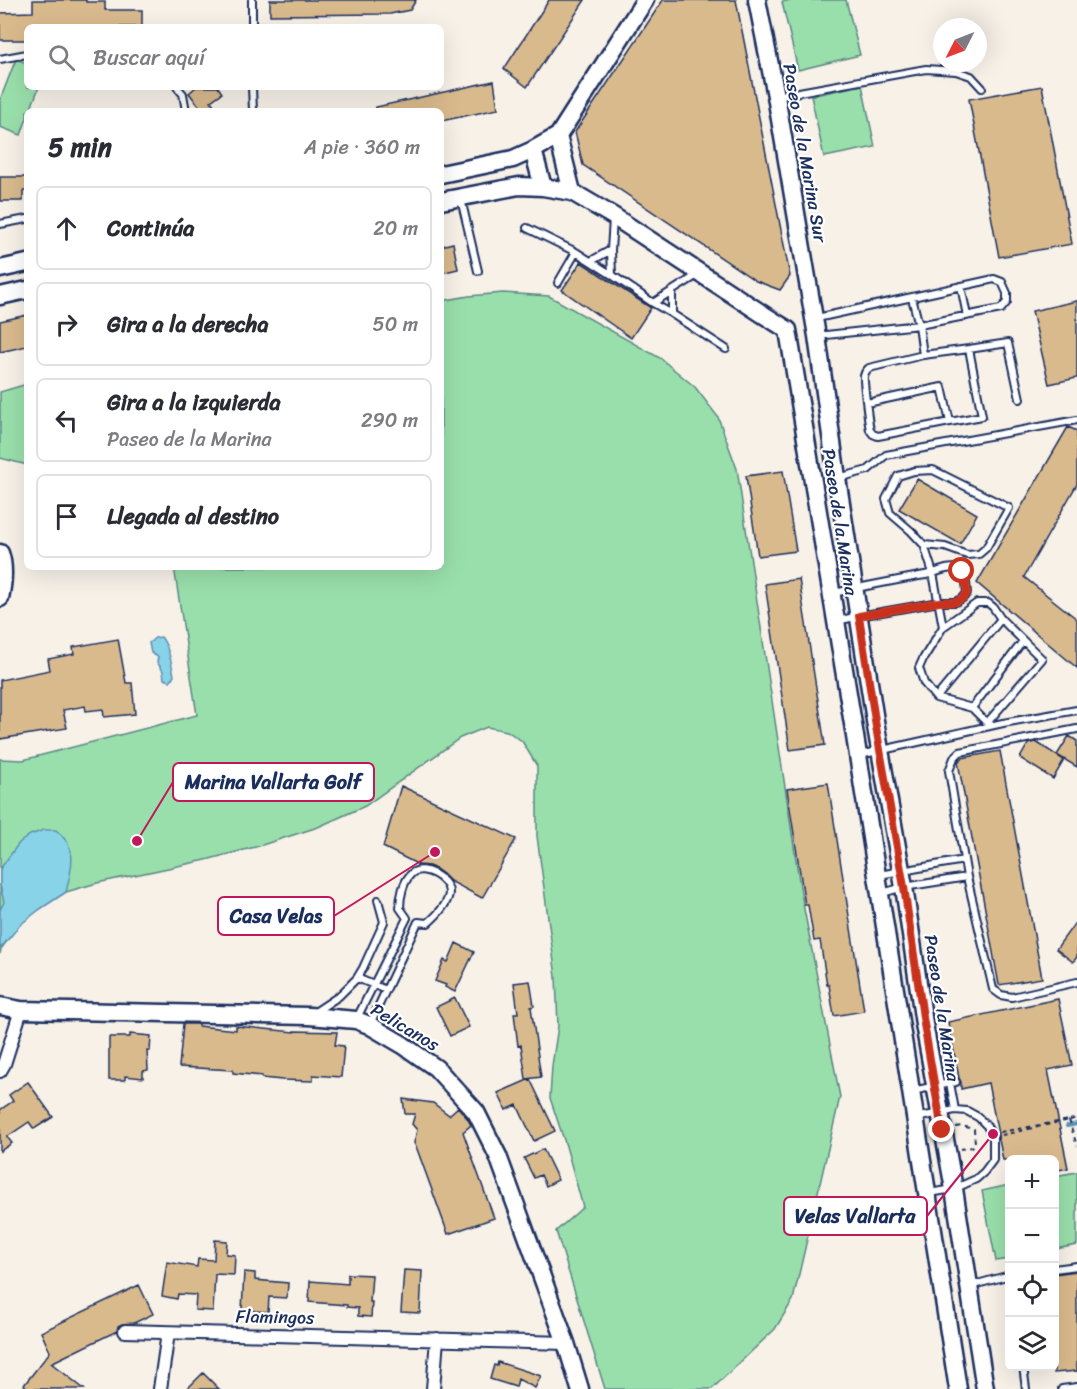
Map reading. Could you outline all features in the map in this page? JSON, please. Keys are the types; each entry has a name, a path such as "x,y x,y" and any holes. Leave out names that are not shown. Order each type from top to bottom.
{"street":[{"path":"444,173 513,159 558,136 645,0"},
{"name":"Paseo de la Marina Sur","path":"757,0 776,96 813,315"},
{"path":"558,136 572,192"},
{"path":"533,150 543,187"},
{"path":"444,201 519,186 572,192 613,216 788,330 817,336"},
{"path":"0,269 24,264"},
{"path":"0,296 24,291"},
{"name":"Paseo de la Marina","path":"813,315 924,1024 947,1084 947,1112 942,1130 954,1189 985,1389"},
{"name":"Paseo de la Marina","path":"788,330 958,1389"},
{"path":"0,553 3,587 0,598"},
{"path":"854,730 876,727"},
{"name":"Pelicanos","path":"0,1006 21,1010 309,1016 363,1022 403,1045 436,1068 476,1112 498,1156 566,1343 580,1389"},
{"path":"0,1071 21,1010"},
{"name":"Flamingos","path":"125,1331 566,1343"},
{"path":"160,1389 168,1333"},
{"path":"433,1389 437,1339"}],"lane":[{"path":"252,0 252,24"},
{"path":"0,59 24,55"},
{"path":"776,96 926,69 956,71 971,76 982,88"},
{"path":"180,90 183,94 185,108"},
{"path":"252,90 253,108"},
{"path":"461,198 478,271"},
{"path":"612,275 613,216"},
{"path":"0,224 24,220"},
{"path":"527,228 591,261 726,349"},
{"path":"591,261 611,250"},
{"path":"558,283 576,252"},
{"path":"653,303 701,273"},
{"path":"813,315 912,298 994,279 1002,282 1007,293 1007,302 1000,309 919,325 817,336"},
{"path":"961,286 967,316"},
{"path":"672,292 672,314"},
{"path":"912,298 923,355"},
{"path":"969,349 982,416 878,436 873,434 869,428 863,379 865,372 869,368 923,355 1008,343 1020,399"},
{"path":"867,403 942,387 950,422"},
{"path":"837,478 868,470 886,455 1077,420"},
{"path":"924,545 945,547 967,555 979,554 986,548 1009,508 933,470 914,471 898,476 886,499 890,513 924,545 933,573 943,627"},
{"path":"832,594 950,568 962,571 965,576 967,593 956,602 939,602 836,621"},
{"path":"977,603 988,603 993,607 1001,619 1042,659 988,724 972,708 936,698 924,684 919,668 943,627 977,603"},
{"path":"936,698 1001,619"},
{"path":"972,708 1023,641"},
{"path":"858,756 988,724 1077,710"},
{"path":"1077,729 960,752 954,758 949,771 967,877 993,989 1001,995 1012,997 1077,982"},
{"path":"879,893 903,879 964,860"},
{"path":"419,870 439,877 449,893 439,913 428,923 418,922 407,918 399,908 404,886 411,874 419,870"},
{"path":"877,876 903,879 967,877"},
{"path":"309,1016 339,996 357,978 384,922 378,900"},
{"path":"363,1022 374,985 407,918"},
{"path":"363,1022 386,990 418,922"},
{"path":"357,978 386,990"},
{"path":"911,1091 947,1084"},
{"path":"915,1118 967,1111 978,1117 995,1135 993,1160 976,1179 954,1189 927,1193"},
{"path":"1059,1268 1077,1266"},
{"path":"969,1287 1005,1276"},
{"path":"1024,1371 1026,1389"},
{"path":"1062,1389 1077,1387"}],"path":[{"path":"995,1135 1077,1118"},
{"path":"995,1135 1069,1120"},
{"path":"1059,1122 1069,1120"},
{"path":"1069,1120 1077,1146"},
{"path":"942,1130 962,1126 974,1129 975,1144 972,1147 947,1153"}],"green space":[{"path":"846,0 860,55 798,70 782,2"},
{"path":"16,59 24,62 24,90 38,90 31,108 24,108 24,126 21,135 0,127 0,100"},
{"path":"862,85 875,147 824,157 811,96"},
{"path":"503,293 549,296 660,358 695,387 718,417 737,469 801,893 840,1097 793,1300 775,1329 712,1389 605,1389 556,1231 583,1207 550,1098 558,1026 556,977 537,836 537,766 522,741 507,731 487,727 460,738 365,806 318,827 206,860 97,883 66,892 19,925 1,949 0,954 0,759 23,760 197,715 174,570 444,570 444,300"},
{"path":"24,385 24,464 0,458 0,392"},
{"path":"1077,1172 1077,1245 1059,1248 1059,1209 1059,1175"},
{"path":"1005,1186 1005,1260 996,1261 982,1191"}],"water":[{"path":"161,637 168,650 172,666 174,676 170,681 164,679 163,671 157,662 158,657 151,653 149,643"},
{"path":"44,830 56,830 71,851 72,866 66,892 20,925 0,949 0,910 4,902 0,885 0,869 19,843 30,835"}],"building":[{"path":"33,0 105,2 105,10 142,10 142,24 24,24 24,40 0,40 0,13 33,12"},
{"path":"270,0 416,0 410,10 390,14 270,15"},
{"path":"549,0 585,0 527,87 504,69"},
{"path":"663,0 736,0 790,276 780,290 756,281 583,165 575,132"},
{"path":"494,81 498,109 444,120 444,108 376,107"},
{"path":"1042,86 1072,244 999,257 969,99"},
{"path":"192,90 220,90 222,93 211,101 216,108 201,108 189,93"},
{"path":"0,177 24,177 23,201 0,201"},
{"path":"453,243 458,269 444,272 444,245"},
{"path":"581,262 651,308 631,338 562,290"},
{"path":"1077,301 1077,378 1049,384 1032,311"},
{"path":"24,316 24,347 0,352 0,321"},
{"path":"1068,427 1077,431 1077,484 1024,577 1077,619 1077,668 977,583"},
{"path":"783,471 796,551 758,556 746,476"},
{"path":"917,479 977,514 960,544 899,509"},
{"path":"799,579 825,745 790,750 765,584"},
{"path":"118,639 126,683 132,683 135,714 104,717 103,709 86,711 85,706 63,710 67,728 0,739 0,680 50,670 48,659 74,654 73,647"},
{"path":"1069,736 1077,741 1077,767 1057,755"},
{"path":"1036,742 1064,760 1053,779 1020,758 1028,744"},
{"path":"1000,751 1042,978 999,985 958,762 962,758"},
{"path":"828,783 864,1011 834,1016 820,940 814,941 808,905 805,905 787,789"},
{"path":"401,786 516,839 482,898 450,881 436,869 419,865 383,847"},
{"path":"1077,920 1077,957 1073,962 1056,949"},
{"path":"456,943 474,952 455,992 435,981 444,960 448,962"},
{"path":"530,981 534,1006 531,1007 541,1077 526,1079 521,1045 518,1046 514,1013 518,1013 514,983"},
{"path":"455,998 469,1027 450,1036 436,1007"},
{"path":"1058,999 1072,1065 1048,1070 1068,1168 1059,1170 1059,1155 1005,1155 1005,1160 1003,1160 988,1083 961,1089 948,1022"},
{"path":"183,1024 236,1030 236,1026 294,1032 337,1032 335,1045 344,1046 341,1077 313,1075 313,1081 282,1080 233,1073 233,1070 179,1067"},
{"path":"130,1034 151,1036 150,1051 147,1051 148,1070 143,1071 143,1078 125,1076 125,1080 109,1080 109,1037 130,1037"},
{"path":"530,1079 555,1131 534,1141 517,1105 506,1110 498,1093"},
{"path":"28,1082 53,1117 34,1129 29,1122 7,1137 12,1143 0,1151 0,1110 13,1101 9,1095"},
{"path":"403,1099 433,1103 449,1115 458,1107 467,1118 471,1125 463,1132 494,1218 448,1234 414,1143 417,1130 412,1124 415,1114 405,1114"},
{"path":"543,1149 558,1180 546,1186 541,1175 534,1178 524,1158"},
{"path":"215,1240 227,1241 226,1254 235,1255 234,1275 215,1274 213,1311 195,1310 196,1295 178,1294 177,1299 162,1296 167,1262 197,1267 198,1259 214,1260"},
{"path":"404,1270 422,1271 420,1313 401,1312"},
{"path":"1077,1271 1077,1371 1054,1373 1054,1371 1059,1371 1059,1273"},
{"path":"244,1272 255,1273 255,1280 288,1283 287,1298 269,1297 268,1312 242,1310"},
{"path":"348,1274 372,1275 371,1317 358,1316 358,1308 347,1307 347,1305 309,1302 310,1281 348,1284"},
{"path":"139,1285 153,1314 134,1323 122,1324 118,1326 117,1331 51,1363 84,1389 29,1389 24,1385 50,1352 41,1332"},
{"path":"498,1362 541,1376 535,1388 518,1379 516,1387 490,1379 494,1365 497,1366"},
{"path":"203,1373 219,1389 187,1389"}],"waterway":[{"path":"1067,1126 1077,1124"}],"place":[{"name":"Marina Vallarta Golf","path":"137,841"},
{"name":"Casa Velas","path":"435,852"},
{"name":"Velas Vallarta","path":"993,1134"}],"route":[{"path":"942,1130 859,616 939,602 956,602 967,593 965,576 962,571"}]}
